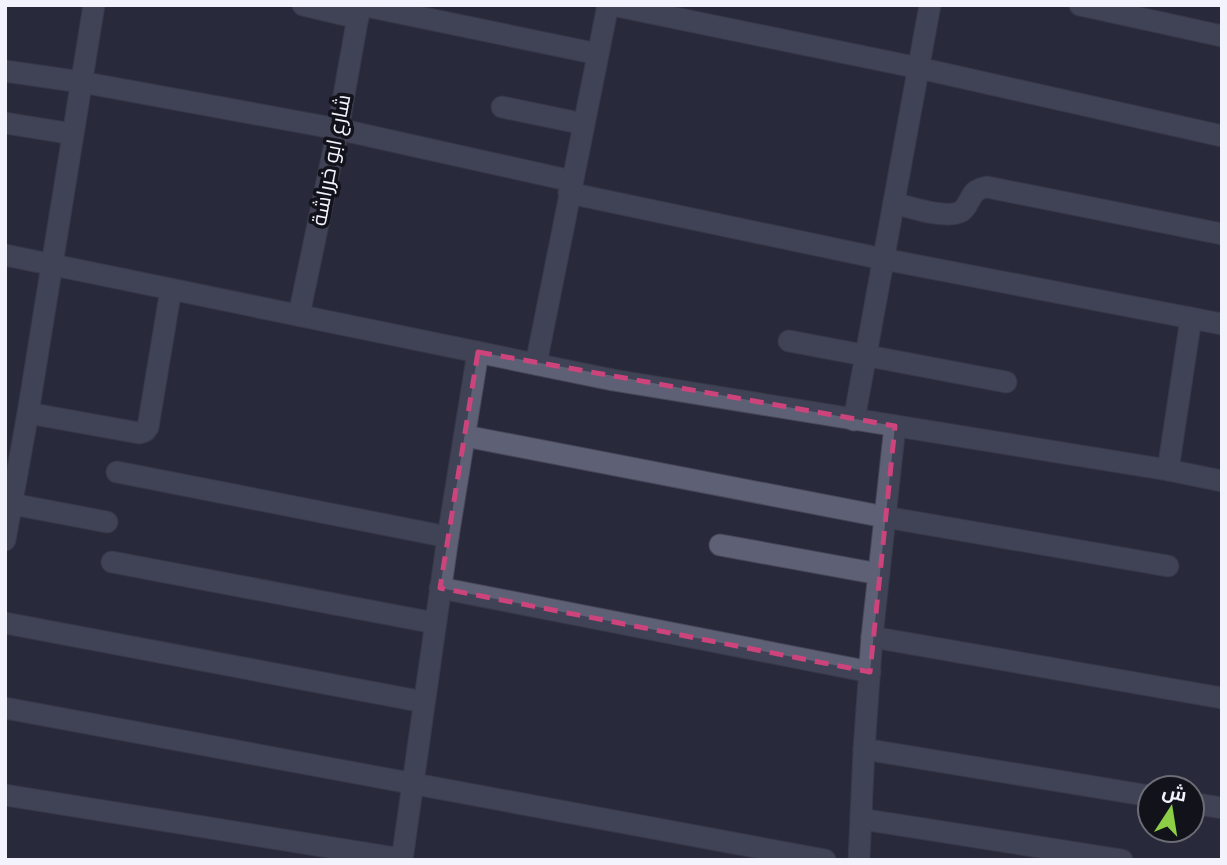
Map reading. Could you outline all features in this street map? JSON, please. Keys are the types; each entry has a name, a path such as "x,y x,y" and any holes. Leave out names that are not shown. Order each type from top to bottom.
{"street":[{"path":"5,540 28,414 93,5"},
{"path":"303,5 360,9 598,54"},
{"path":"536,364 570,187 610,5 919,68 1222,136"},
{"path":"854,420 930,5"},
{"path":"1080,5 1222,36"},
{"name":"شارع ابو خرراشة","path":"299,315 360,9"},
{"path":"5,71 338,129 570,187 883,259 1222,324"},
{"path":"502,107 584,124"},
{"path":"5,123 73,134"},
{"path":"894,203 952,216 964,210 974,193 987,187 1222,234"},
{"path":"5,255 612,380 1222,481"},
{"path":"28,414 139,433 145,431 148,427 171,289"},
{"path":"1168,470 1191,318"},
{"path":"789,341 1006,382"},
{"path":"5,795 402,860 440,588 478,352"},
{"path":"859,860 872,636 895,426"},
{"path":"465,436 886,517 1168,566"},
{"path":"117,472 448,537"},
{"path":"9,511 107,522"},
{"path":"720,545 879,574"},
{"path":"112,562 435,623"},
{"path":"440,588 870,672"},
{"path":"5,624 424,702"},
{"path":"872,636 1222,698"},
{"path":"5,708 825,860"},
{"path":"864,749 1136,794"},
{"path":"861,819 1122,860"}],"highlighted area":[{"path":"478,352 895,426 870,672 440,588"}]}
